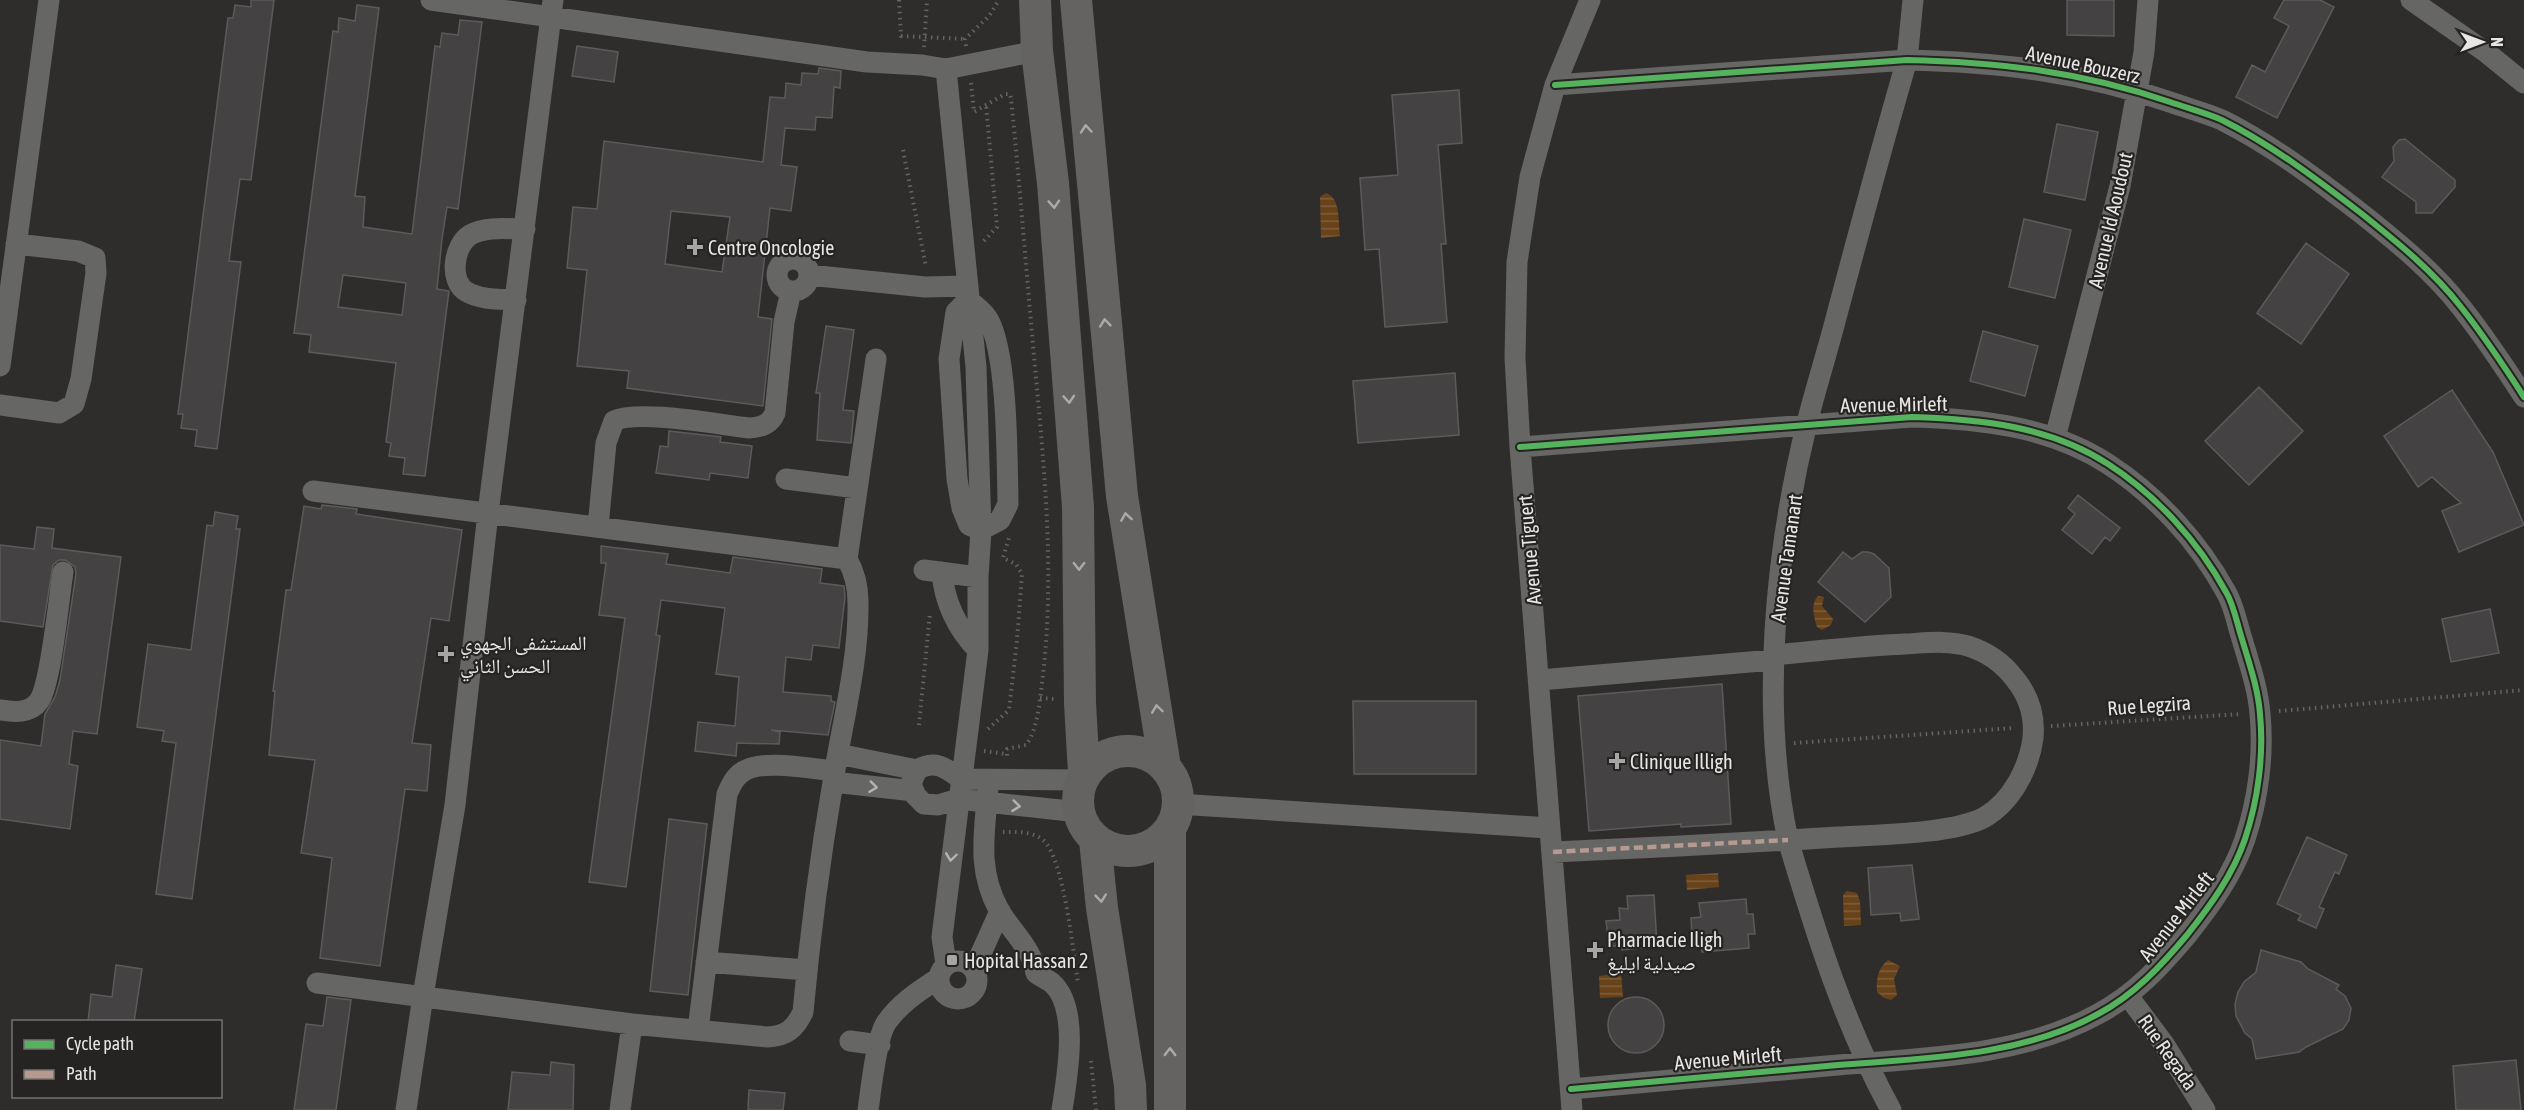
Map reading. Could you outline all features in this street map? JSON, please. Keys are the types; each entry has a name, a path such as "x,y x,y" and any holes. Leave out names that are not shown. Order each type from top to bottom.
{"highway":[{"path":"1035,0 1037,51 1053,183 1078,507 1083,777 1077,798 1079,812 1085,827 1095,840 1109,849 1126,852 1143,850 1158,842 1174,817"},
{"path":"1076,0 1122,496 1165,767"},
{"path":"1083,777 1098,760 1111,753 1126,751 1140,752 1154,758 1165,767 1174,780 1170,1110"},
{"path":"1095,840 1102,908 1130,1085 1131,1110"}],"street":[{"path":"0,366 49,0"},
{"path":"431,0 551,8 867,62 922,65 946,69 1037,51"},
{"name":"Avenue Tiguert","path":"1572,1110 1515,358 1517,262 1530,177 1555,85 1590,0"},
{"name":"Avenue Tamanart","path":"1891,1110 1865,1063 1843,1009 1788,840 1782,812 1775,744 1774,658 1783,561 1807,423 1906,60 1913,0"},
{"name":"Avenue Id Aoudout","path":"2055,438 2120,186 2144,52 2148,0"},
{"path":"2411,0 2487,53 2524,83"},
{"path":"406,1110 455,805 488,513 551,8"},
{"name":"Avenue Bouzerz","path":"1555,85 1906,60 1965,61 2019,66 2077,75 2136,90 2221,120 2289,160 2406,249 2460,306 2524,395"},
{"path":"868,1110 874,1066 885,1025 908,999 943,971 961,961 974,969 977,978 975,989 963,998 948,996 941,988 943,971 942,937 978,651 978,576 981,530 976,366 946,69"},
{"path":"516,300 496,299 467,292 460,286 455,263 462,243 470,235 483,231 525,229"},
{"path":"0,405 59,413 74,404 81,379 96,273 95,258 78,251 16,244"},
{"path":"793,260 802,262 809,275 806,286 790,291 782,286 778,277 783,263 793,260"},
{"path":"809,275 967,293"},
{"path":"598,527 606,443 614,421 619,418 642,417 749,428 766,425 772,420 775,413 784,322 790,291"},
{"path":"317,983 632,1024 768,1037 781,1036 795,1026 803,1012 835,769 855,651 858,614 857,583 854,570 847,559 876,359"},
{"name":"Avenue Mirleft","path":"1520,447 1807,423 1912,417 1971,419 2055,438 2106,462 2150,494 2188,536 2228,594 2252,672 2260,713 2260,764 2254,803 2245,839 2227,880 2162,964 2128,996 2097,1015 2066,1029 2008,1047 1865,1063 1571,1089"},
{"path":"786,478 857,488"},
{"path":"313,491 847,559"},
{"path":"978,576 933,571 953,615 968,640 978,651"},
{"path":"0,710 24,711 40,700 47,674 63,572"},
{"path":"1540,680 1920,643 1966,646 1992,657 2008,669 2028,699 2034,727 2029,759 2024,772 2005,799 1986,816 1958,827 1884,835 1553,852"},
{"path":"698,1030 727,794 732,782 742,771 755,767 917,770 925,765 939,765 959,789 987,802 1079,812"},
{"path":"835,769 914,791"},
{"path":"917,770 912,781 914,791 918,800 931,805 959,789 988,778 1083,777"},
{"path":"988,778 983,865 987,882 1000,911 1034,963 1036,974 1053,984 1062,997 1069,1026 1069,1061 1062,1110"},
{"path":"1174,817 1549,828"},
{"path":"974,969 1000,911"},
{"path":"706,962 807,970"},
{"name":"Rue Regada","path":"2128,996 2164,1044 2205,1110"},
{"path":"620,1110 632,1024"},
{"path":"850,1041 880,1045"}],"path":[{"path":"899,0 901,36 965,39"},
{"path":"903,150 926,269"},
{"path":"919,725 931,607"},
{"path":"1015,806 1014,819 1002,819 1001,831 1033,834 1051,849 1064,897 1080,991"},
{"path":"1089,1049 1096,1110"}],"shaded area":[{"path":"1326,193 1331,196 1336,205 1340,236 1321,238 1320,197"},
{"path":"1818,596 1824,597 1822,606 1833,619 1831,625 1822,630 1817,627 1813,611"},
{"path":"1718,873 1719,887 1687,890 1686,875"},
{"path":"1847,891 1857,893 1860,901 1861,925 1844,926 1843,895"},
{"path":"1888,960 1900,966 1894,979 1897,995 1891,1000 1877,992 1878,974"},
{"path":"1621,973 1623,997 1600,998 1599,976"}],"building":[{"path":"251,0 274,0 251,180 240,179 233,229 229,261 241,262 217,449 195,446 197,430 181,428 183,414 178,414 228,18 233,18 235,5 251,7"},
{"path":"2067,0 2114,0 2114,36 2067,35"},
{"path":"2284,0 2320,0 2334,7 2277,118 2236,97 2252,65 2265,72 2289,26 2274,18"},
{"path":"357,5 379,8 355,196 365,197 363,227 412,234 435,46 440,47 442,33 458,35 460,20 482,22 458,209 447,207 442,239 437,289 449,291 425,476 403,474 405,458 389,456 391,443 386,442 396,363 309,352 311,335 294,333 333,31 338,32 339,18 355,21","holes":["343,275 406,283 402,315 338,307"]},
{"path":"577,46 618,52 614,82 572,76"},
{"path":"819,68 841,71 840,88 834,87 832,118 816,117 815,130 785,128 781,165 797,167 791,211 770,208 758,317 772,319 763,406 627,388 629,371 577,366 587,270 567,268 573,207 597,209 604,141 763,162 770,97 785,98 786,83 801,85 802,73 818,74","holes":["671,211 730,217 722,272 665,264"]},
{"path":"1459,90 1462,143 1438,145 1446,244 1441,244 1447,322 1385,327 1379,249 1365,250 1360,178 1398,175 1392,95"},
{"path":"2057,124 2098,132 2085,200 2044,192"},
{"path":"2405,139 2455,180 2455,187 2432,213 2416,213 2416,202 2382,177 2394,161 2393,147 2399,140"},
{"path":"2024,219 2071,230 2055,298 2009,287"},
{"path":"2306,243 2349,274 2301,344 2257,313"},
{"path":"826,326 854,330 843,410 854,411 851,443 817,440 820,393 816,393"},
{"path":"1983,331 2038,346 2025,396 1970,381"},
{"path":"1455,373 1459,435 1358,443 1353,381"},
{"path":"2259,387 2303,431 2249,485 2205,441"},
{"path":"2452,390 2493,452 2524,525 2459,552 2442,511 2461,503 2432,477 2418,487 2384,436"},
{"path":"669,431 721,437 720,442 752,446 748,478 710,473 709,480 656,473 660,446 668,447"},
{"path":"2078,495 2120,528 2110,541 2105,537 2092,554 2062,530 2075,514 2068,508"},
{"path":"322,505 357,509 356,514 462,530 449,621 431,618 412,743 431,745 427,791 405,789 380,966 320,958 332,858 301,853 315,760 269,755 275,691 273,691 286,590 291,590 304,506 321,509"},
{"path":"215,512 238,516 236,529 240,529 192,899 156,894 176,743 162,741 164,731 137,727 148,644 191,650 207,525 213,526"},
{"path":"37,527 54,529 52,548 121,557 97,734 73,731 69,764 78,766 70,829 0,819 0,740 41,746 45,714 55,697 60,680 76,574 75,567 65,560 59,560 53,565 43,627 0,621 0,545 34,549"},
{"path":"601,546 668,554 666,564 730,573 733,557 822,569 820,583 844,586 845,597 839,648 813,645 811,660 786,657 783,692 831,696 831,701 835,702 828,735 771,730 780,732 779,744 737,743 736,756 695,751 698,722 735,726 739,677 716,674 725,608 661,600 656,635 660,636 626,887 589,882 625,618 599,615 606,563 601,563"},
{"path":"1843,552 1852,559 1862,552 1874,554 1889,568 1891,597 1865,622 1818,582"},
{"path":"2490,609 2499,653 2451,662 2442,619"},
{"path":"1722,684 1731,824 1681,827 1681,824 1589,831 1578,696"},
{"path":"1353,701 1476,701 1476,774 1354,774"},
{"path":"669,819 707,824 688,995 650,991"},
{"path":"2307,837 2347,855 2339,874 2335,872 2319,907 2324,909 2316,928 2298,920 2301,915 2277,904"},
{"path":"1912,865 1919,919 1901,921 1900,913 1871,915 1868,868"},
{"path":"1654,895 1657,946 1622,950 1622,946 1609,946 1606,921 1620,920 1619,908 1628,909 1627,896"},
{"path":"1746,899 1747,914 1753,914 1755,934 1748,934 1749,948 1702,952 1701,938 1692,939 1691,918 1701,917 1699,903"},
{"path":"2261,950 2301,962 2308,969 2339,985 2336,989 2345,996 2351,1008 2349,1020 2343,1029 2299,1052 2256,1059 2252,1039 2245,1033 2236,1016 2235,1004 2244,982 2256,972"},
{"path":"116,965 142,969 134,1020 88,1020 91,994 112,997"},
{"path":"327,997 351,1000 336,1110 294,1110 306,1024 323,1026"},
{"path":"1630,997 1642,997 1652,1001 1660,1009 1664,1025 1660,1041 1652,1049 1642,1053 1630,1053 1620,1049 1612,1041 1608,1031 1608,1019 1612,1009 1620,1001"},
{"path":"2516,1060 2521,1110 2456,1110 2453,1066"},
{"path":"551,1062 574,1065 573,1110 508,1110 512,1072 550,1075"},
{"path":"749,1090 785,1093 783,1110 748,1110"}],"marked path":[{"path":"1553,852 1788,840"}],"cycle path":[{"path":"1555,85 1907,60 1975,63 2040,70 2105,83 2170,102 2222,120 2259,140 2312,176 2388,235 2427,269 2450,294 2486,340 2524,397"},
{"path":"1520,447 1912,417 1988,423 2038,433 2062,441 2086,451 2126,476 2159,505 2189,537 2215,573 2231,603 2253,676 2260,714 2261,745 2257,793 2245,839 2227,878 2196,924 2157,969 2135,989 2098,1014 2037,1039 1971,1053 1571,1089"}],"place":[{"name":"Centre Oncologie","path":"695,247"},
{"name":"المستشفى الجهوي الحسن الثاني","path":"446,654"},
{"name":"Clinique Illigh","path":"1617,761"},
{"name":"Pharmacie Iligh صيدلية ايليغ","path":"1595,950"},
{"name":"Hopital Hassan 2","path":"952,960"}]}
